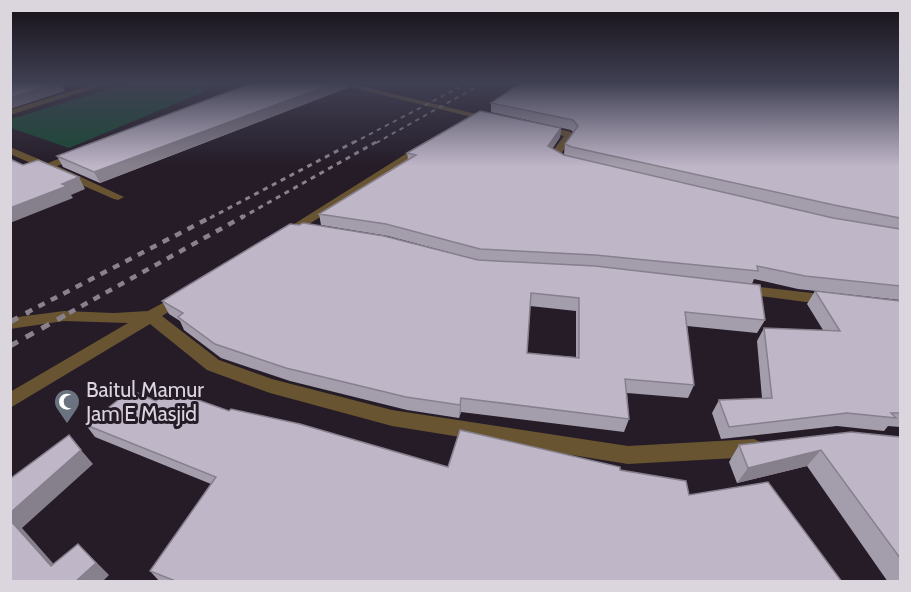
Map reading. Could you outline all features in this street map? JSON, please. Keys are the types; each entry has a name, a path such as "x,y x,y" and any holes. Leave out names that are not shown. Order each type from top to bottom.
{"street":[{"path":"472,111 506,121"},
{"path":"455,128 480,112"},
{"path":"527,125 568,134 569,136 554,156 578,164"},
{"path":"267,245 435,140"},
{"path":"10,150 118,197"},
{"path":"46,167 91,150"},
{"path":"295,227 318,231"},
{"path":"730,289 847,302"},
{"path":"10,401 190,292"},
{"path":"10,324 64,316 114,318 151,316 213,365 270,386 392,417 628,454 736,450 770,446"}],"green space":[{"path":"38,111 159,111 69,148 11,128 11,119"}],"building":[{"path":"178,111 260,111 94,172 57,156"},
{"path":"480,111 561,128 548,146 564,155 833,218 900,229 900,286 805,276 757,266 758,271 595,255 480,249 386,224 319,214 416,155 407,153"},
{"path":"528,111 900,111 900,218 572,147 565,144 578,126 573,120"},
{"path":"10,159 23,165 38,160 79,177 62,184 67,186 10,208"},
{"path":"303,223 384,236 478,260 595,266 760,285 765,320 685,312 694,385 625,379 629,419 461,398 460,405 406,397 286,368 215,344 178,317 183,313 162,301 290,224","holes":["531,293 579,298 579,358 527,353"]},
{"path":"815,291 900,301 900,413 891,413 896,418 847,413 729,427 719,400 772,398 764,328 840,331"},
{"path":"167,389 229,411 231,409 300,424 448,467 460,430 620,467 620,470 686,481 689,495 768,482 842,582 178,582 150,571 216,477 86,425 131,390 156,401"},
{"path":"851,432 900,437 900,558 821,450 748,468 739,445"},
{"path":"69,435 81,450 10,513 10,479"},
{"path":"10,520 51,566 78,544 96,563 75,582 10,582"}],"railway":[{"path":"353,143 415,111"},
{"path":"376,143 434,111"},
{"path":"210,218 356,141"},
{"path":"241,218 378,141"},
{"path":"26,313 213,216"},
{"path":"69,313 244,216"},
{"path":"10,322 29,312"},
{"path":"10,346 71,312"}],"place":[{"name":"Baitul Mamur Jam E Masjid","path":"67,425"}]}
